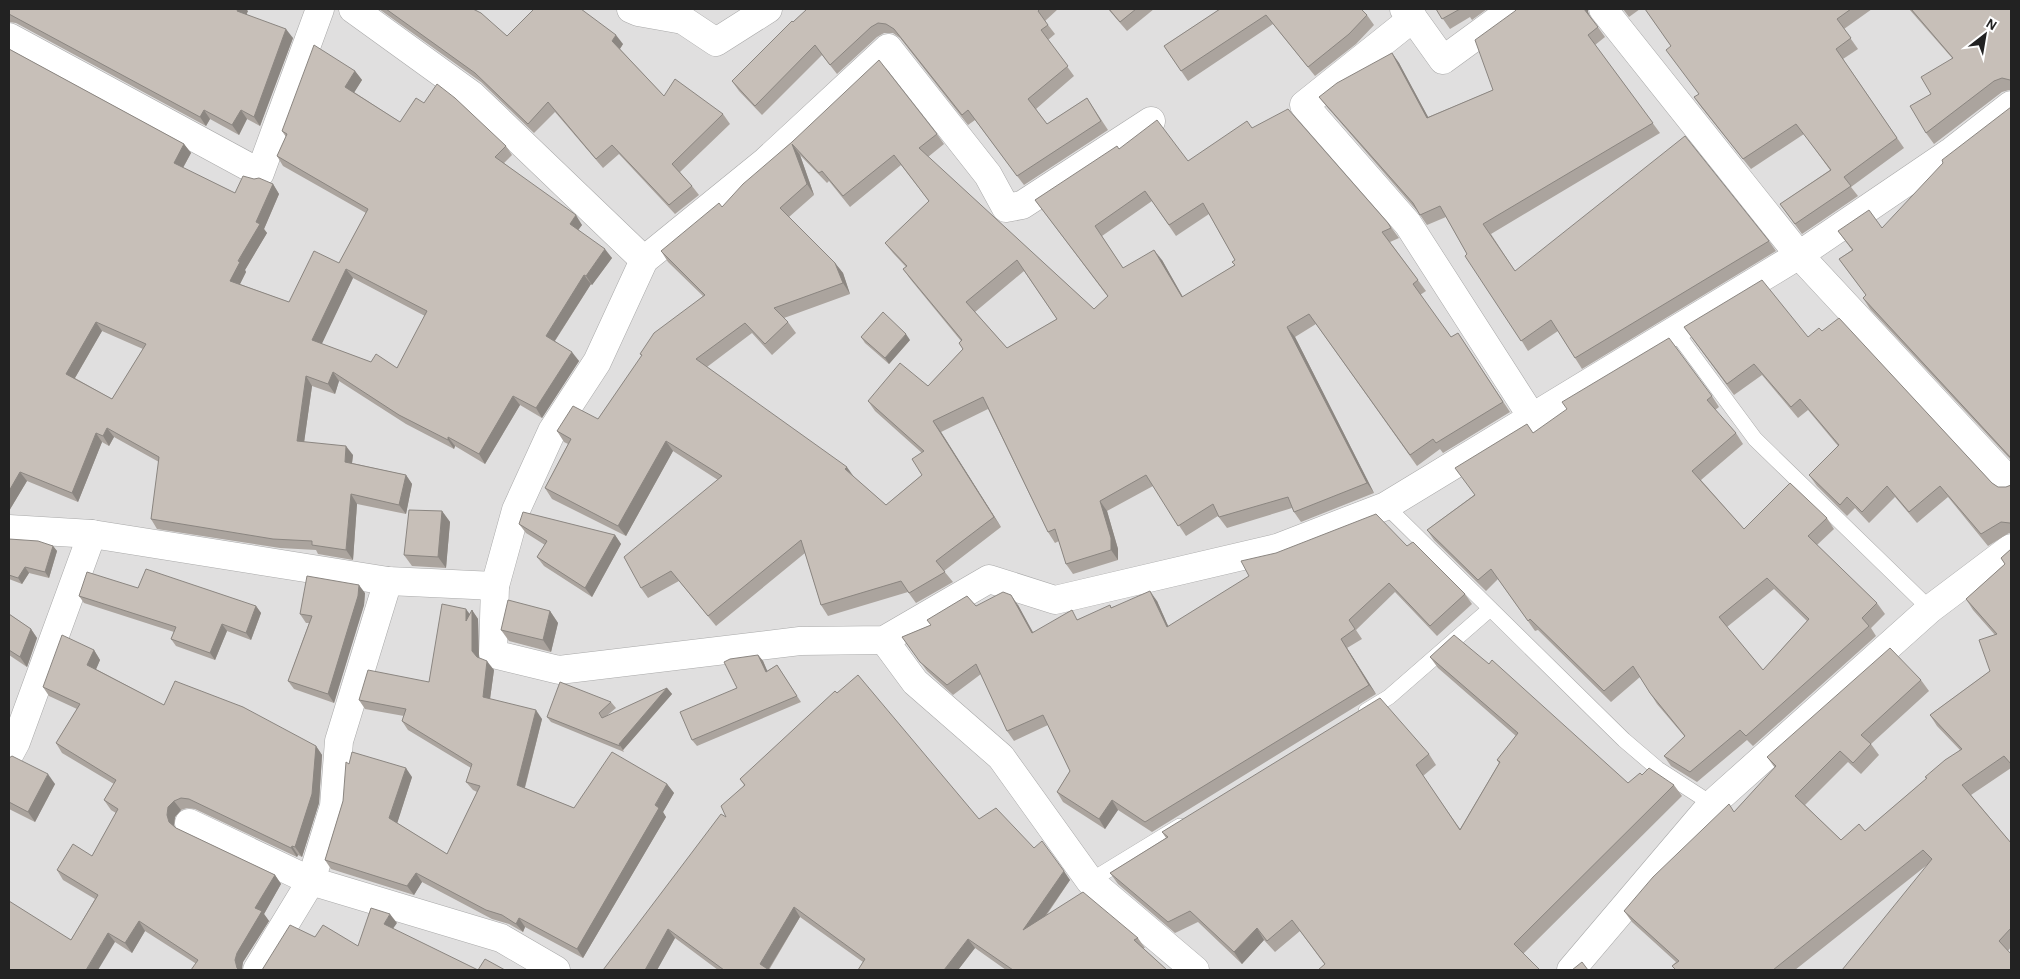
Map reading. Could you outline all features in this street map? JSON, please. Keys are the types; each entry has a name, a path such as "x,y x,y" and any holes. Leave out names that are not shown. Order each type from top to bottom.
{"street":[{"path":"9,37 260,173 320,9"},
{"path":"353,9 472,94 644,260"},
{"path":"631,9 683,20 716,42 768,9"},
{"path":"1513,9 1443,60 1409,13 1304,105 1408,224 1532,417"},
{"path":"1602,9 1799,255 2011,484"},
{"path":"1150,121 1127,138 1022,204 1006,208 988,175 888,48 766,161 644,260 597,362 552,430 516,510 495,586 493,654 559,670 800,641 884,640 989,579 1055,600 1277,548 1386,506 1799,255 1952,151 2011,105"},
{"path":"9,529 92,534 388,582 495,586"},
{"path":"9,756 16,742 92,534"},
{"path":"1572,970 1712,804 1930,609 2011,548"},
{"path":"257,970 311,882 334,806 340,741 388,582"},
{"path":"884,640 915,682 1001,757 1090,881 1195,970"},
{"path":"189,823 311,882 501,938 556,970"}],"lane":[{"path":"1675,331 1755,439 1930,609"},
{"path":"1386,506 1624,740 1658,768 1712,804"},
{"path":"1356,718 1389,697 1490,609"},
{"path":"1090,881 1190,820"}],"shaded area":[{"path":"9,9 2011,9 2011,970 9,970"}],"building":[{"path":"9,9 238,9 237,11 286,29 254,117 241,110 232,125 204,110 200,117 9,14"},
{"path":"386,9 473,9 481,13 507,36 534,9 581,9 616,35 612,41 664,96 675,79 723,114 672,164 692,186 669,205 612,145 596,159 548,102 528,124 475,73"},
{"path":"807,9 1040,9 1038,11 1048,25 1041,30 1068,66 1028,99 1047,124 1087,98 1101,121 1017,176 968,110 962,115 894,29 886,24 878,23 871,27 830,65 815,45 755,106 732,81 792,21"},
{"path":"1109,9 1136,9 1120,22"},
{"path":"1220,9 1361,9 1367,15 1349,34 1308,67 1266,15 1181,71 1164,46"},
{"path":"1436,9 1460,9 1442,19"},
{"path":"1517,9 1584,9 1598,27 1588,35 1653,123 1483,224 1515,271 1685,136 1769,241 1575,358 1551,320 1521,341 1465,256 1467,254 1440,206 1420,215 1413,203 1319,97 1337,83 1392,53 1427,118 1493,90 1475,40"},
{"path":"1645,9 1851,9 1837,19 1851,38 1836,49 1897,138 1844,177 1851,186 1795,224 1780,204 1831,170 1796,124 1743,159 1694,97 1699,94 1666,50 1671,46"},
{"path":"1911,9 2011,9 2011,81 2002,78 1994,81 1926,133 1910,106 1931,94 1921,77 1953,58"},
{"path":"314,45 355,71 345,87 400,122 416,98 424,103 437,84 455,98 506,146 495,157 576,215 570,224 605,249 586,276 584,275 546,336 572,352 536,408 513,396 479,454 448,437 448,440 399,415 333,372 328,384 306,376 297,441 346,446 345,462 406,475 399,505 351,494 346,550 312,545 312,541 273,539 151,519 159,457 107,428 103,436 96,433 72,493 20,472 9,491 9,49 184,144 174,163 235,193 243,176 254,179 259,178 273,184 256,222 260,224 238,261 240,262 230,281 289,302 314,251 339,263 368,209 277,156 287,134 282,131","holes":["346,269 427,311 397,368 376,354 371,362 312,340","96,322 146,344 112,399 66,374"]},
{"path":"879,60 937,134 919,148 1094,309 1108,296 1035,200 1117,146 1119,149 1157,120 1188,161 1247,121 1252,128 1288,109 1388,223 1391,228 1382,232 1418,280 1413,284 1451,337 1458,333 1503,402 1436,443 1433,439 1410,455 1309,314 1287,327 1367,483 1294,512 1288,497 1219,517 1213,504 1178,526 1146,475 1100,501 1111,538 1111,550 1066,564 1055,529 1048,532 983,397 933,421 994,517 936,561 945,572 909,593 901,581 821,605 801,540 708,616 671,571 641,588 624,557 722,476 666,441 618,526 545,488 571,439 557,431 573,406 598,419 642,355 640,354 654,333 705,295 661,251 719,203 722,207 743,184 792,142","holes":["792,144 819,173 822,171 843,196 894,155 929,201 885,243 907,266 903,269 962,340 959,343 963,349 928,386 900,363 868,401 924,451 912,459 922,475 886,505 845,469 847,467 696,359 745,323 765,344 788,322 774,308 843,283 835,263 780,208 807,184","1145,191 1169,225 1203,203 1235,260 1232,262 1235,265 1182,297 1154,250 1123,268 1095,226","1017,260 1057,319 1007,348 966,302"]},
{"path":"2011,107 2011,458 1863,298 1866,295 1839,259 1853,250 1838,231 1869,210 1882,228 1943,163 1942,160"},
{"path":"1762,280 1808,337 1819,328 1822,331 1839,318 1992,483 1998,487 2011,485 2011,524 2001,522 1981,534 1940,486 1909,512 1887,486 1862,512 1847,497 1840,505 1809,475 1839,445 1800,399 1791,407 1754,364 1727,384 1684,327"},
{"path":"883,312 906,334 885,358 861,337"},
{"path":"1669,338 1712,396 1707,400 1736,433 1692,471 1744,529 1790,483 1827,518 1808,536 1877,603 1862,618 1869,626 1746,736 1740,730 1690,772 1664,756 1685,736 1650,693 1633,666 1604,691 1530,619 1528,621 1491,569 1478,580 1427,530 1475,495 1455,468 1527,424 1533,433 1567,409 1562,402","holes":["1767,578 1809,619 1763,670 1719,617"]},
{"path":"409,510 442,511 438,557 404,555"},
{"path":"523,512 615,535 585,588 537,557 547,541 519,524"},
{"path":"1376,514 1407,546 1413,542 1465,594 1430,626 1389,583 1349,620 1355,629 1341,639 1369,685 1145,822 1112,800 1099,819 1057,792 1070,771 1043,715 1007,731 976,664 947,685 920,662 902,637 931,625 927,620 967,596 976,606 1003,592 1011,595 1032,633 1072,610 1077,620 1110,605 1111,608 1150,591 1167,627 1249,576 1241,561 1276,553"},
{"path":"9,539 38,541 53,546 45,572 25,567 18,578 9,575"},
{"path":"2011,549 2011,764 2004,756 1962,785 2011,843 2011,928 1999,941 2011,954 2011,970 1842,970 1932,859 1923,850 1773,970 1676,970 1672,966 1679,961 1624,911 1653,877 1729,804 1734,812 1776,766 1767,757 1890,648 1921,680 1861,735 1871,744 1853,763 1840,751 1795,796 1841,840 1859,824 1865,831 1927,778 1925,777 1945,760 1962,749 1930,715 1990,671 1979,640 1997,634 1966,599 2005,564 2001,558"},
{"path":"146,569 256,606 246,633 222,624 210,653 171,639 176,627 79,596 87,572 138,588"},
{"path":"307,576 359,585 358,596 328,694 288,681 312,616 300,614"},
{"path":"508,600 550,611 543,640 501,630"},
{"path":"442,604 466,609 466,621 472,610 472,651 477,657 487,661 483,697 536,710 517,785 574,808 612,752 667,784 655,805 659,808 577,949 519,918 516,924 502,915 486,910 416,873 407,886 325,860 343,801 346,762 349,764 352,752 406,768 389,818 447,854 480,786 466,782 472,764 402,721 406,709 359,700 368,670 429,682"},
{"path":"9,614 31,629 20,657 9,650"},
{"path":"62,635 94,650 87,665 164,705 175,681 243,707 316,746 312,794 295,847 292,846 291,848 189,799 181,798 174,801 168,807 167,815 169,822 176,828 275,875 255,908 262,911 237,953 235,960 239,970 191,970 198,960 139,921 125,943 108,933 86,970 9,970 9,901 71,940 98,895 57,870 73,844 92,856 118,809 104,800 116,780 56,743 80,704 43,687"},
{"path":"1454,635 1489,664 1492,660 1628,783 1640,773 1642,775 1649,768 1674,785 1514,944 1540,970 1318,970 1325,964 1292,920 1267,941 1257,928 1234,952 1190,911 1168,922 1110,873 1168,837 1162,832 1380,698 1429,754 1416,765 1460,830 1500,762 1497,760 1518,733 1430,657"},
{"path":"758,655 766,672 777,665 797,696 692,740 680,712 737,688 724,662 730,659"},
{"path":"858,675 979,819 996,808 1034,848 1042,841 1064,871 1023,930 1083,892 1138,938 1134,940 1167,970 1013,970 968,939 944,970 858,970 865,959 794,907 760,964 769,970 724,970 668,929 645,970 603,970 721,814 726,817 721,806 745,785 740,779 835,691 837,693"},
{"path":"560,682 611,702 599,713 602,718 667,688 619,744 620,746 547,717"},
{"path":"12,756 48,774 28,812 9,802 9,758"},
{"path":"371,908 390,914 384,924 478,970 262,970 290,925 315,937 323,925 358,946"},
{"path":"485,959 505,970 478,970"},
{"path":"1582,962 1588,970 1572,970"}]}
